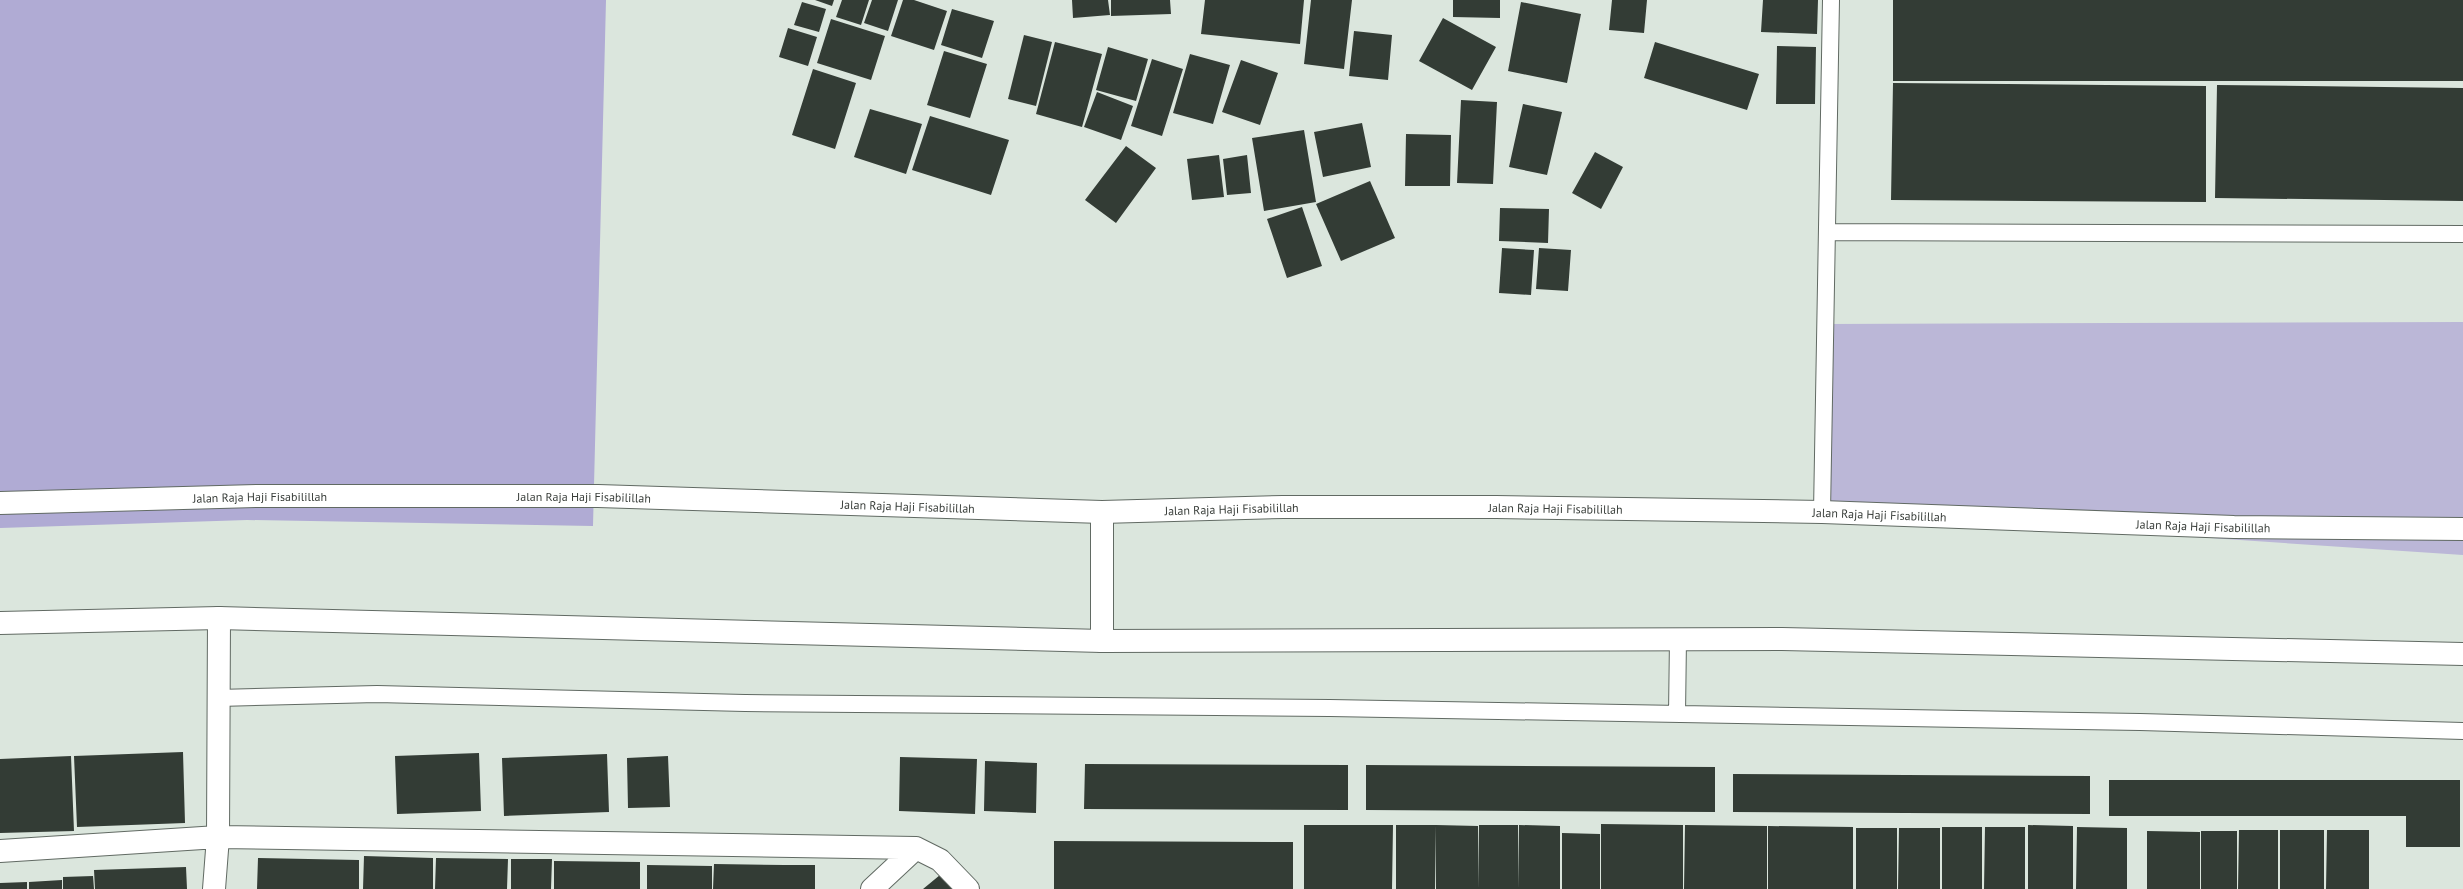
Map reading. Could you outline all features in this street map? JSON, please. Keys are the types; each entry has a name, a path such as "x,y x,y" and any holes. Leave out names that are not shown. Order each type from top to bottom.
{"main road":[{"name":"Jalan Raja Haji Fisabilillah","path":"0,503 257,496 598,496 1102,512 1283,506 1496,506 1822,512 2234,527 2463,529"},
{"path":"1102,512 1102,641"},
{"path":"214,889 218,837 219,618"},
{"path":"0,623 219,618 1102,641 1782,639 2463,654"},
{"path":"0,851 218,837 916,848 940,860 968,889"},
{"path":"872,889 916,848"}],"lane":[{"path":"1822,512 1831,0"},
{"path":"1828,232 2463,234"},
{"path":"1677,714 1678,639"},
{"path":"218,698 377,694 745,703 1314,708 2132,721 2463,731"}],"shaded area":[{"path":"0,0 606,0 593,526 247,520 0,528"},
{"path":"2463,322 2463,555 1822,512 1826,324"}],"building":[{"path":"815,0 834,0 832,6"},
{"path":"842,0 869,0 861,25 836,17"},
{"path":"872,0 898,0 888,31 864,23"},
{"path":"903,0 914,0 947,11 934,50 891,36"},
{"path":"1072,0 1108,0 1110,15 1073,18"},
{"path":"1111,0 1170,0 1171,14 1111,16"},
{"path":"1205,0 1304,0 1300,44 1201,34"},
{"path":"1311,0 1352,0 1344,69 1304,64"},
{"path":"1453,0 1500,0 1500,18 1453,17"},
{"path":"1612,0 1647,0 1644,33 1609,30"},
{"path":"1763,0 1818,0 1817,34 1761,32"},
{"path":"1893,0 2463,0 2463,81 1893,81"},
{"path":"802,2 826,9 819,32 794,25"},
{"path":"1521,2 1581,14 1567,83 1508,71"},
{"path":"952,9 994,21 982,58 941,45"},
{"path":"1443,18 1496,47 1472,90 1419,61"},
{"path":"831,19 885,36 871,80 817,63"},
{"path":"788,28 817,37 808,66 779,57"},
{"path":"1354,31 1392,35 1388,80 1349,76"},
{"path":"1024,35 1052,42 1036,106 1008,99"},
{"path":"1055,42 1102,54 1082,127 1036,114"},
{"path":"1655,42 1759,74 1747,110 1644,78"},
{"path":"1777,46 1816,47 1815,104 1776,104"},
{"path":"1108,47 1148,59 1136,101 1096,90"},
{"path":"944,51 987,64 970,118 927,105"},
{"path":"1190,54 1230,65 1213,124 1173,113"},
{"path":"1152,59 1183,69 1162,136 1131,126"},
{"path":"1241,60 1278,73 1260,125 1222,112"},
{"path":"813,69 856,83 835,149 792,135"},
{"path":"1893,83 2206,86 2206,202 1891,200"},
{"path":"2217,85 2463,88 2463,201 2215,198"},
{"path":"1097,92 1133,106 1121,140 1084,127"},
{"path":"1461,100 1497,102 1493,184 1457,183"},
{"path":"1523,104 1562,112 1547,175 1509,167"},
{"path":"870,109 922,124 906,174 854,157"},
{"path":"930,116 1009,140 991,195 912,170"},
{"path":"1362,123 1371,167 1323,177 1314,132"},
{"path":"1304,130 1316,202 1264,211 1252,138"},
{"path":"1406,134 1451,135 1450,186 1405,186"},
{"path":"1126,146 1156,168 1116,223 1085,200"},
{"path":"1595,152 1623,167 1601,209 1572,193"},
{"path":"1219,155 1224,197 1192,200 1187,159"},
{"path":"1247,155 1251,193 1227,195 1223,159"},
{"path":"1370,181 1395,238 1341,261 1316,204"},
{"path":"1302,207 1322,266 1287,278 1267,219"},
{"path":"1500,208 1549,209 1548,243 1499,241"},
{"path":"1502,248 1534,250 1531,295 1499,293"},
{"path":"1539,248 1571,250 1568,291 1536,289"},
{"path":"183,752 185,823 77,827 74,756"},
{"path":"479,753 481,811 397,814 395,756"},
{"path":"607,754 609,812 504,816 502,758"},
{"path":"71,756 74,831 0,833 0,759"},
{"path":"668,756 670,807 628,808 627,758"},
{"path":"900,757 977,759 975,814 899,811"},
{"path":"985,761 1037,763 1036,813 984,811"},
{"path":"1085,764 1348,765 1348,810 1084,809"},
{"path":"1366,765 1715,767 1715,812 1366,810"},
{"path":"1733,774 2090,776 2090,814 1733,812"},
{"path":"2109,780 2460,780 2460,847 2406,847 2406,816 2109,816"},
{"path":"1601,824 1683,825 1683,889 1601,889"},
{"path":"1304,825 1393,825 1392,889 1304,889"},
{"path":"1396,825 1436,825 1435,889 1396,889"},
{"path":"1436,825 1478,826 1478,889 1436,889"},
{"path":"1479,825 1518,825 1518,889 1478,889"},
{"path":"1519,825 1560,826 1560,889 1518,889"},
{"path":"1685,825 1767,826 1767,889 1684,889"},
{"path":"2028,825 2073,826 2073,889 2028,889"},
{"path":"1768,826 1853,827 1853,889 1768,889"},
{"path":"1942,827 1982,827 1982,889 1942,889"},
{"path":"1985,827 2025,827 2025,889 1984,889"},
{"path":"2077,827 2127,828 2127,889 2076,889"},
{"path":"1856,828 1897,828 1897,889 1856,889"},
{"path":"1899,828 1940,828 1940,889 1898,889"},
{"path":"2239,830 2278,830 2278,889 2238,889"},
{"path":"2280,830 2324,830 2324,889 2280,889"},
{"path":"2327,830 2369,830 2369,889 2326,889"},
{"path":"2147,831 2200,832 2200,889 2147,889"},
{"path":"2201,831 2237,831 2237,889 2201,889"},
{"path":"1562,833 1600,834 1600,889 1562,889"},
{"path":"1054,841 1293,842 1293,889 1054,889"},
{"path":"364,856 433,858 433,889 363,889"},
{"path":"258,858 359,860 359,889 257,889"},
{"path":"436,858 508,859 507,889 435,889"},
{"path":"511,859 552,859 551,889 511,889"},
{"path":"554,861 640,862 640,889 554,889"},
{"path":"714,864 815,865 815,889 713,889"},
{"path":"647,865 712,866 712,889 647,889"},
{"path":"186,867 187,889 95,889 94,870"},
{"path":"940,875 953,889 923,889"},
{"path":"93,876 94,889 63,889 63,877"},
{"path":"62,880 62,889 29,889 29,882"},
{"path":"27,882 27,889 0,889 0,883"}]}
